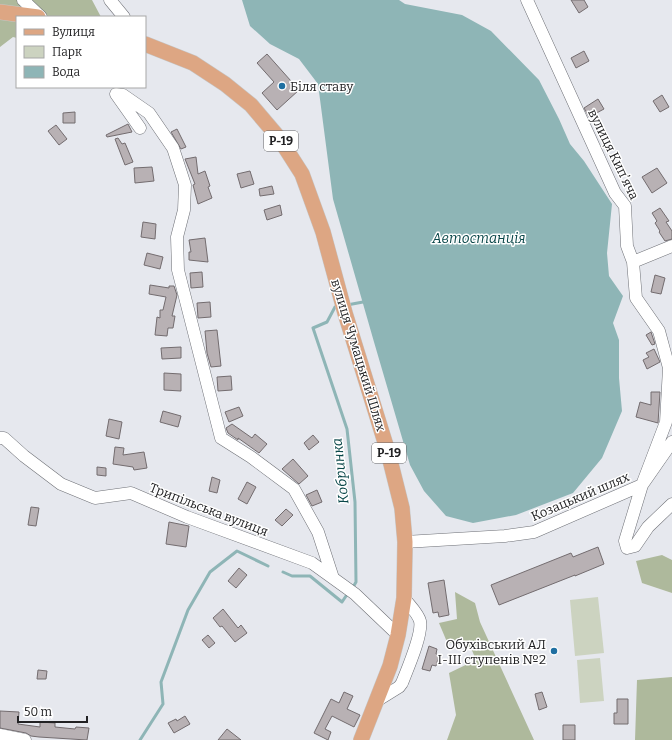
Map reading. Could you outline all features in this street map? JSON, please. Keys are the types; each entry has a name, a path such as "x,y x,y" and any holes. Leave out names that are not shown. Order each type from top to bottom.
{"main road":[{"path":"0,12 31,16"},
{"name":"вулиця Чумацький Шлях","path":"146,44 193,63 225,84 251,106 279,138 302,174 323,232 343,306 388,452 402,508 405,542 404,598 398,635 390,666 378,700 361,740"}],"street":[{"path":"23,0 38,16"},
{"path":"110,0 123,16"},
{"name":"вулиця Кипʼяча","path":"527,0 615,193 625,206 627,246 633,262 636,298 659,331 669,368 666,422 642,485"},
{"path":"140,128 116,94 123,95 149,113 173,148 184,185 184,210 177,237 178,270 221,438 251,457 294,489 318,532 333,578"},
{"path":"633,262 672,246"},
{"name":"Трипільська вулиця","path":"0,438 4,438 24,456 61,484 95,498 131,493 187,517 312,564 350,591 398,635"},
{"name":"Козацький шлях","path":"405,542 505,536 534,532 642,485 672,442"},
{"path":"642,485 625,541 627,548 635,546 648,527 672,504"},
{"path":"378,700 399,687 414,653 420,620 404,598"},
{"path":"0,735 25,740"}],"green space":[{"path":"0,0 92,0 100,16 16,16 16,38 13,37 0,47"},
{"path":"662,555 672,560 672,593 642,583 636,561"},
{"path":"455,592 475,603 480,622 534,740 447,740 456,715 449,673 476,660 471,648 447,642 439,623 457,619"},
{"path":"598,597 604,653 575,656 570,600"},
{"path":"600,658 604,701 580,703 577,660"},
{"path":"672,677 672,740 635,740 637,680"}],"water":[{"name":"Автостанція","path":"242,0 399,0 405,4 462,15 491,31 539,80 570,144 584,161 612,204 607,253 609,276 623,296 613,323 619,340 619,378 622,411 602,458 573,493 516,515 473,523 446,516 424,491 410,465 333,199 318,84 299,59 270,44 250,26"}],"building":[{"path":"571,0 584,0 588,7 579,13"},
{"path":"584,51 589,61 576,68 571,58"},
{"name":"Біля ставу","path":"267,54 299,90 277,110 262,93 274,82 257,63"},
{"path":"662,95 669,107 660,112 653,101"},
{"path":"598,99 604,109 589,117 584,108"},
{"path":"75,112 75,123 63,123 63,113"},
{"path":"128,124 132,132 107,137 106,135"},
{"path":"56,125 67,139 59,145 48,131"},
{"path":"177,129 186,147 181,149 171,132"},
{"path":"118,138 122,144 125,143 133,162 125,165 115,139"},
{"path":"196,157 198,174 205,171 212,198 198,204 193,185 195,184 185,159"},
{"path":"152,167 154,181 135,183 134,168"},
{"path":"657,168 667,183 652,193 642,177"},
{"path":"250,171 254,184 241,188 237,174"},
{"path":"272,186 274,194 260,196 259,189"},
{"path":"280,205 282,215 267,220 264,210"},
{"path":"660,208 669,221 666,222 672,231 672,239 665,241 659,232 660,231 655,223 657,221 652,213"},
{"path":"143,222 156,224 155,239 141,237"},
{"path":"205,238 208,262 189,260 189,252 191,252 189,240"},
{"path":"147,253 163,257 160,269 144,265"},
{"path":"202,272 203,287 191,288 190,273"},
{"path":"655,275 665,278 661,294 651,292"},
{"path":"150,285 169,288 169,286 174,286 177,295 172,316 175,316 173,328 168,328 167,336 155,335 157,317 160,318 160,310 163,310 166,297 149,294"},
{"path":"210,302 211,317 198,318 197,303"},
{"path":"217,330 221,366 211,367 207,353 205,331"},
{"path":"651,332 655,344 652,345 646,335"},
{"path":"181,347 181,358 162,359 161,348"},
{"path":"654,349 660,362 647,369 643,360 649,357 646,353"},
{"path":"164,373 181,374 181,391 164,390"},
{"path":"231,376 232,390 218,391 217,377"},
{"path":"651,392 660,392 658,423 636,417 640,402 651,405"},
{"path":"239,407 243,416 229,422 225,412"},
{"path":"163,411 181,416 178,427 160,422"},
{"path":"109,419 122,422 119,439 106,436"},
{"path":"232,424 252,438 255,434 267,444 259,453 238,438 238,440 228,433 226,428"},
{"path":"313,435 319,442 309,450 304,443"},
{"path":"115,447 124,448 123,455 144,452 147,468 134,470 133,467 113,464"},
{"path":"293,459 308,476 299,484 282,469"},
{"path":"97,467 106,468 106,476 97,475"},
{"path":"212,477 220,480 217,493 209,491"},
{"path":"247,482 256,487 247,504 238,499"},
{"path":"317,490 322,502 312,506 306,495"},
{"path":"31,507 39,508 36,526 28,525"},
{"path":"286,509 293,515 282,526 275,520"},
{"path":"169,522 189,526 186,547 166,544"},
{"path":"598,547 604,564 499,605 491,585 571,553 573,557"},
{"path":"239,568 247,575 236,588 228,581"},
{"path":"444,580 449,615 439,617 438,612 433,613 428,583"},
{"path":"223,609 238,628 241,625 247,633 235,642 222,626 220,627 213,618"},
{"path":"208,635 215,643 209,648 202,640"},
{"path":"429,646 437,649 436,654 439,655 436,666 432,665 430,671 422,669"},
{"path":"38,670 47,671 46,679 37,679"},
{"path":"344,692 353,696 347,709 360,715 354,727 332,716 325,729 331,732 328,740 314,733 331,699 339,703"},
{"path":"542,692 547,707 539,710 535,694"},
{"path":"617,699 628,699 628,724 614,724 614,713 617,713"},
{"path":"0,711 19,712 18,724 40,727 40,722 55,723 55,727 75,729 76,727 89,728 87,740 31,736 26,733 0,728"},
{"path":"185,716 190,724 174,733 168,723 176,719 177,721"},
{"path":"563,725 575,725 575,740 563,740"},
{"path":"227,729 241,740 218,740"}],"waterway":[{"name":"Кобринка","path":"347,305 363,302"},
{"name":"Кобринка","path":"339,306 335,307 327,322 313,328 347,429 355,502 356,582 352,589"},
{"name":"Кобринка","path":"140,740 163,704 161,682 188,610 210,572 237,551 268,566"},
{"name":"Кобринка","path":"283,572 292,576 310,576 342,602 348,593"}],"place":[{"name":"Біля ставу","path":"282,86"},
{"name":"Обухівський АЛ І-ІІІ ступенів №2","path":"554,651"}]}
